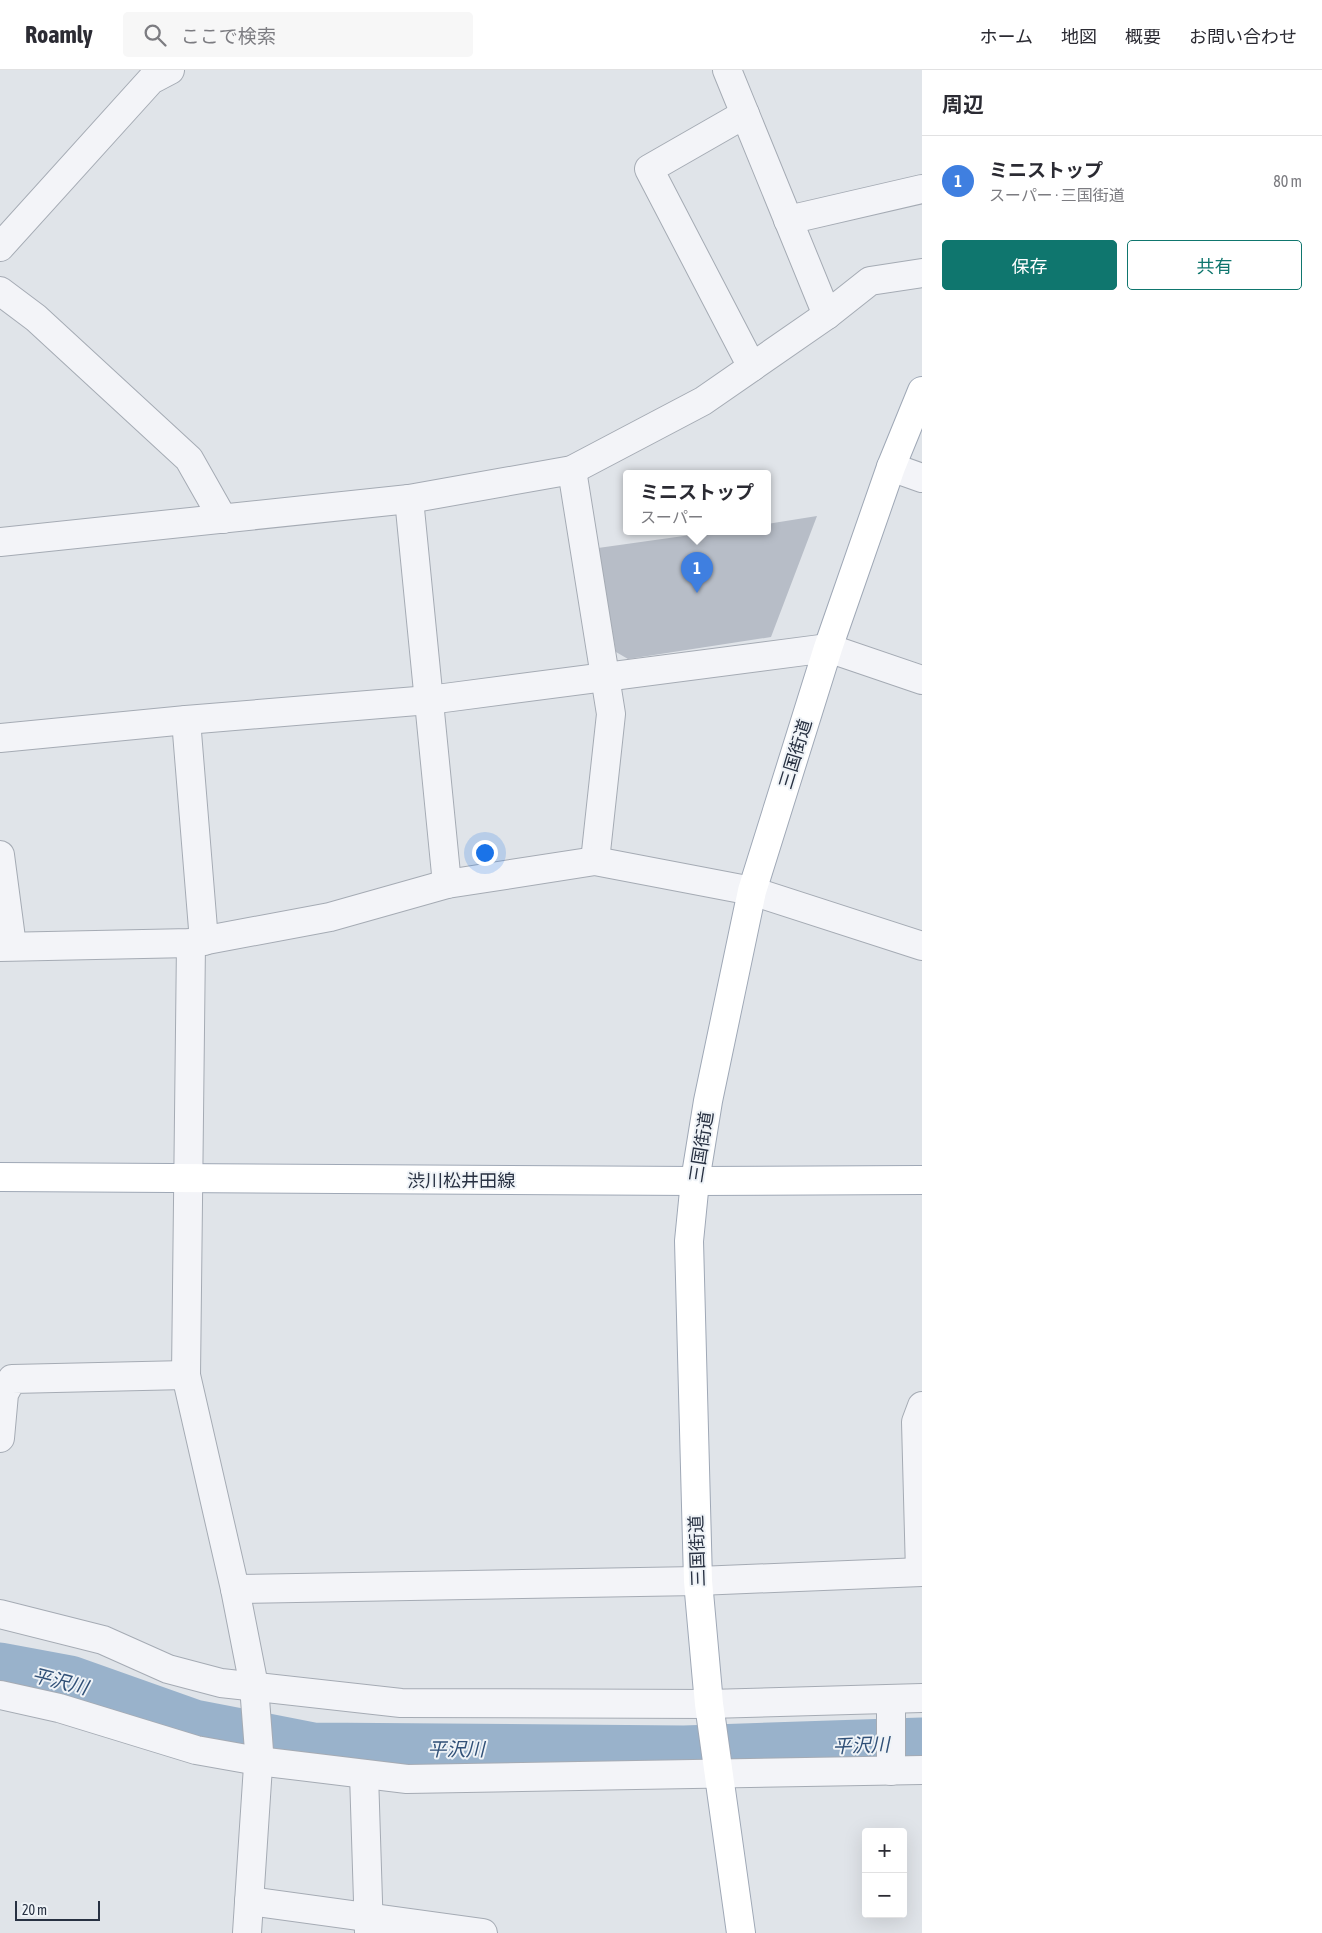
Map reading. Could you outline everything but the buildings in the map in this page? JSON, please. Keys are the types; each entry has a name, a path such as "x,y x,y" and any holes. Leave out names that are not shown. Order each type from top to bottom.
{"main road":[{"name":"三国街道","path":"741,1933 711,1714 698,1581 689,1241 695,1181 708,1101 752,891 828,648 891,467 922,391"},
{"name":"渋川松井田線","path":"0,1177 695,1181 922,1180"}],"street":[{"path":"727,70 827,316"},
{"path":"0,247 157,73"},
{"path":"744,114 650,169 752,367"},
{"path":"788,220 922,189"},
{"path":"0,542 409,499 572,470 703,401 827,316 870,281 922,273"},
{"path":"0,291 36,318 189,459 223,519"},
{"path":"891,467 922,478"},
{"path":"572,470 611,714 595,861"},
{"path":"409,499 447,884"},
{"path":"0,738 186,720 429,700 828,648 922,680"},
{"path":"186,720 197,942 187,1178 186,1375 235,1590 255,1696 258,1756 247,1933"},
{"path":"0,855 6,946 197,942 330,917 447,884 595,861 752,891 922,946"},
{"path":"0,1438 4,1394 12,1379 186,1375"},
{"path":"235,1590 698,1581 921,1572 916,1422 922,1406"},
{"path":"0,1614 103,1640 177,1671 221,1683 255,1696 711,1714 922,1698"},
{"path":"0,1695 59,1708 196,1750 258,1756 364,1774 407,1779 718,1770 922,1770"},
{"path":"891,1700 891,1770"},
{"path":"364,1774 369,1925"},
{"path":"249,1901 369,1925 484,1933"}],"waterway":[{"name":"平沢川","path":"0,1668 70,1681 194,1725 313,1748 684,1751 922,1743"}],"place":[{"name":"ミニストップ","path":"697,593"}]}
